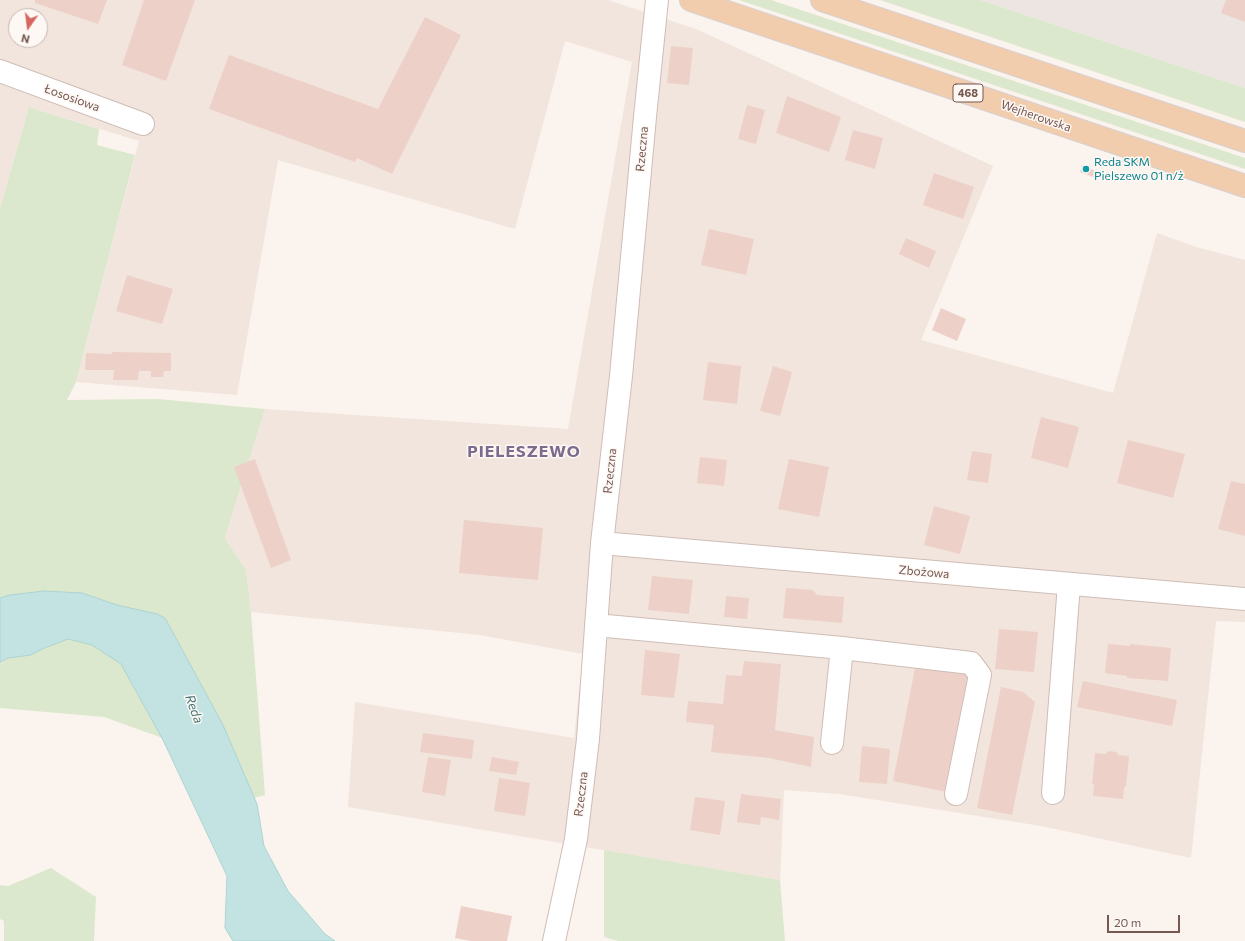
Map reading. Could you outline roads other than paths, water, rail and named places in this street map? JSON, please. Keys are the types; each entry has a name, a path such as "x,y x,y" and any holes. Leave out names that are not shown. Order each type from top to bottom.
{"main road":[{"name":"Wejherowska","path":"691,0 1245,186"},
{"path":"822,0 1245,141"}],"street":[{"name":"Rzeczna","path":"554,941 576,839 588,739 602,543 621,376 657,0"},
{"name":"Łososiowa","path":"0,71 143,124"},
{"name":"Zbożowa","path":"602,543 1245,599"},
{"path":"1053,793 1069,584"},
{"path":"596,625 842,648 971,663 980,675 956,794"},
{"path":"832,743 842,648"}],"water":[{"name":"Reda","path":"44,591 82,593 117,605 157,614 165,618 223,725 257,804 264,846 288,891 325,934 335,941 233,941 225,928 227,876 163,740 121,664 92,645 68,639 31,655 8,658 0,662 0,598 10,595"}],"place":[{"name":"Reda SKM Pielszewo 01 n/ż","path":"1086,169"}],"district":[{"name":"PIELESZEWO","path":"524,452"}]}
